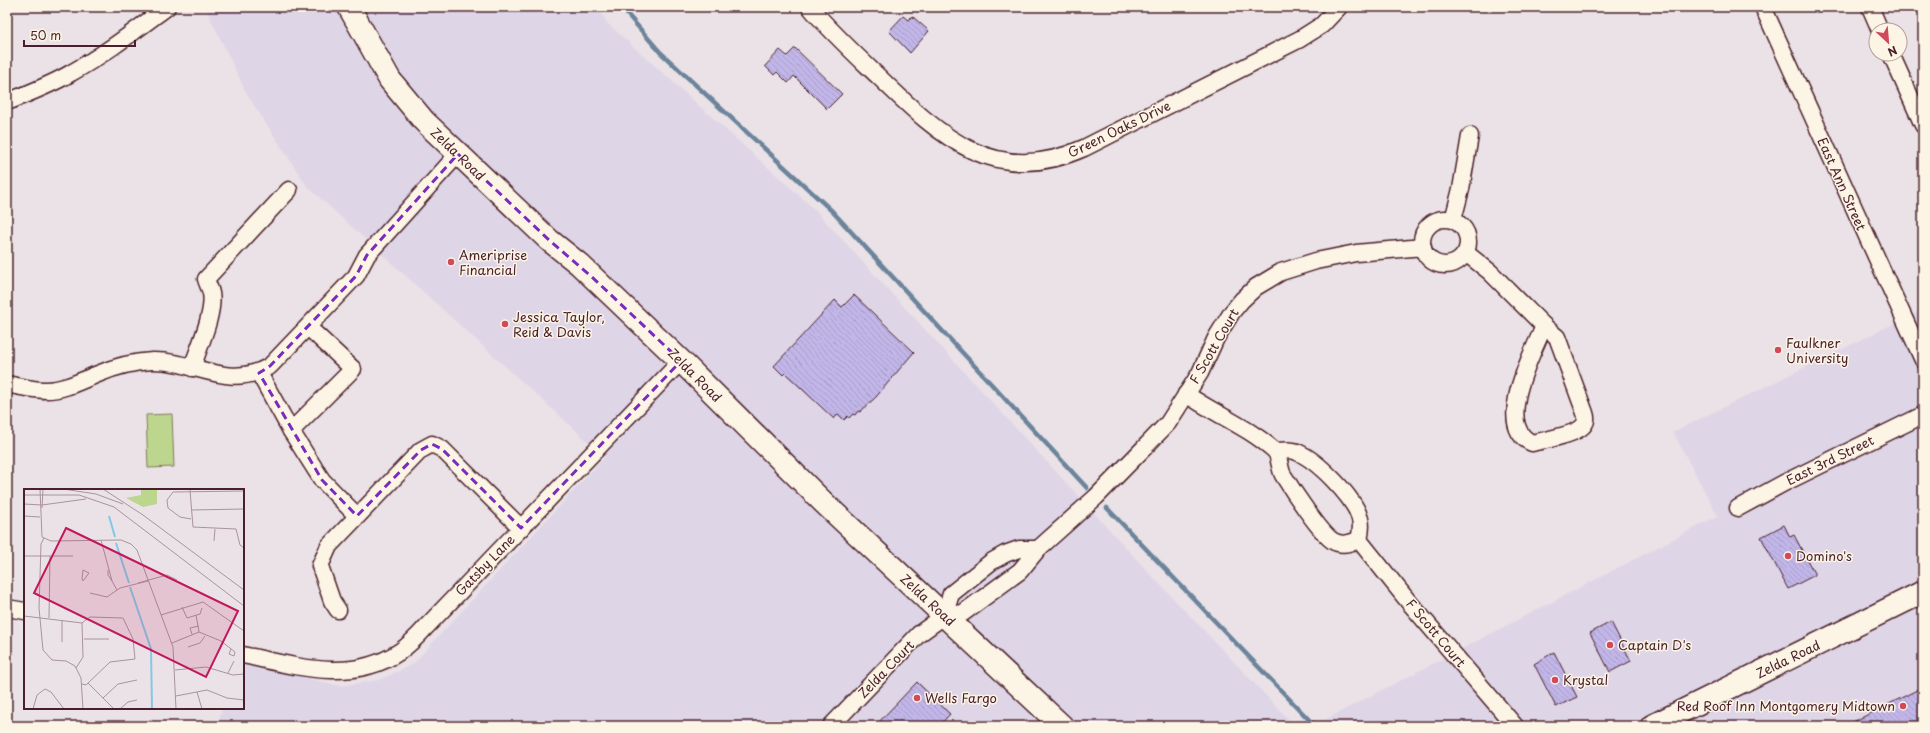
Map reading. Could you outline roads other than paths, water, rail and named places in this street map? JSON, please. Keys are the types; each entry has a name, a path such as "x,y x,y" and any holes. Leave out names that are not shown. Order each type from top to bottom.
{"main road":[{"name":"Zelda Road","path":"349,7 390,80 424,121 549,240 579,264 681,361 804,484 1062,726"},
{"name":"Zelda Road","path":"1652,726 1923,592"}],"street":[{"path":"7,102 70,74 104,53 167,7"},
{"name":"Green Oaks Drive","path":"810,7 825,25 898,95 940,132 959,145 983,156 998,160 1033,162 1058,158 1084,148 1293,43 1316,30 1333,14 1338,7"},
{"name":"East Ann Street","path":"1763,7 1923,360"},
{"path":"1870,7 1877,22"},
{"path":"1895,62 1923,125"},
{"path":"1453,220 1461,189 1470,136"},
{"path":"7,384 47,390 69,386 100,373 127,365 150,361 176,363 231,376 258,373 270,366 356,276 367,255 458,154"},
{"path":"192,368 210,314 211,294 206,279 289,190"},
{"path":"1440,220 1453,220 1462,225 1466,231 1469,246 1466,253 1456,263 1448,266 1440,265 1427,257 1423,247 1423,235 1427,228 1440,220"},
{"name":"F Scott Court","path":"944,616 964,613 1020,571 1038,549 1093,499 1168,423 1200,373 1216,338 1232,312 1242,300 1266,280 1288,270 1316,261 1356,252 1423,247"},
{"path":"1466,253 1490,272 1557,337 1585,413 1585,424 1578,430 1532,444 1522,438 1517,430 1515,415 1516,402 1524,374 1544,326"},
{"path":"291,431 353,369 308,327"},
{"name":"Gatsby Lane","path":"244,655 291,665 334,671 353,669 390,657 409,644 426,627 681,361"},
{"path":"258,373 291,431 322,480 357,516"},
{"name":"F Scott Court","path":"1186,394 1204,406 1245,428 1276,451"},
{"name":"East 3rd Street","path":"1738,508 1843,453 1923,415"},
{"path":"338,610 332,601 320,566 329,546 421,450 432,444 442,449 521,528"},
{"path":"1276,451 1296,451 1319,466 1343,491 1360,517 1362,532 1359,540 1346,544 1333,541 1324,533 1283,474 1276,451"},
{"name":"F Scott Court","path":"1359,540 1408,601 1515,726"},
{"path":"944,616 951,594 991,562 1005,554 1019,549 1038,549"},
{"path":"7,608 24,611"},
{"name":"Zelda Court","path":"831,726 918,634 944,616"}],"waterway":[{"path":"621,7 660,52 832,211 1087,488"},
{"path":"1107,508 1315,726"}],"place":[{"name":"Ameriprise Financial","path":"451,262"},
{"name":"Jessica Taylor, Reid & Davis","path":"505,324"},
{"name":"Faulkner University","path":"1778,350"},
{"name":"Domino's","path":"1788,556"},
{"name":"Captain D's","path":"1610,645"},
{"name":"Krystal","path":"1555,680"},
{"name":"Wells Fargo","path":"917,698"},
{"name":"Red Roof Inn Montgomery Midtown","path":"1903,706"}]}
